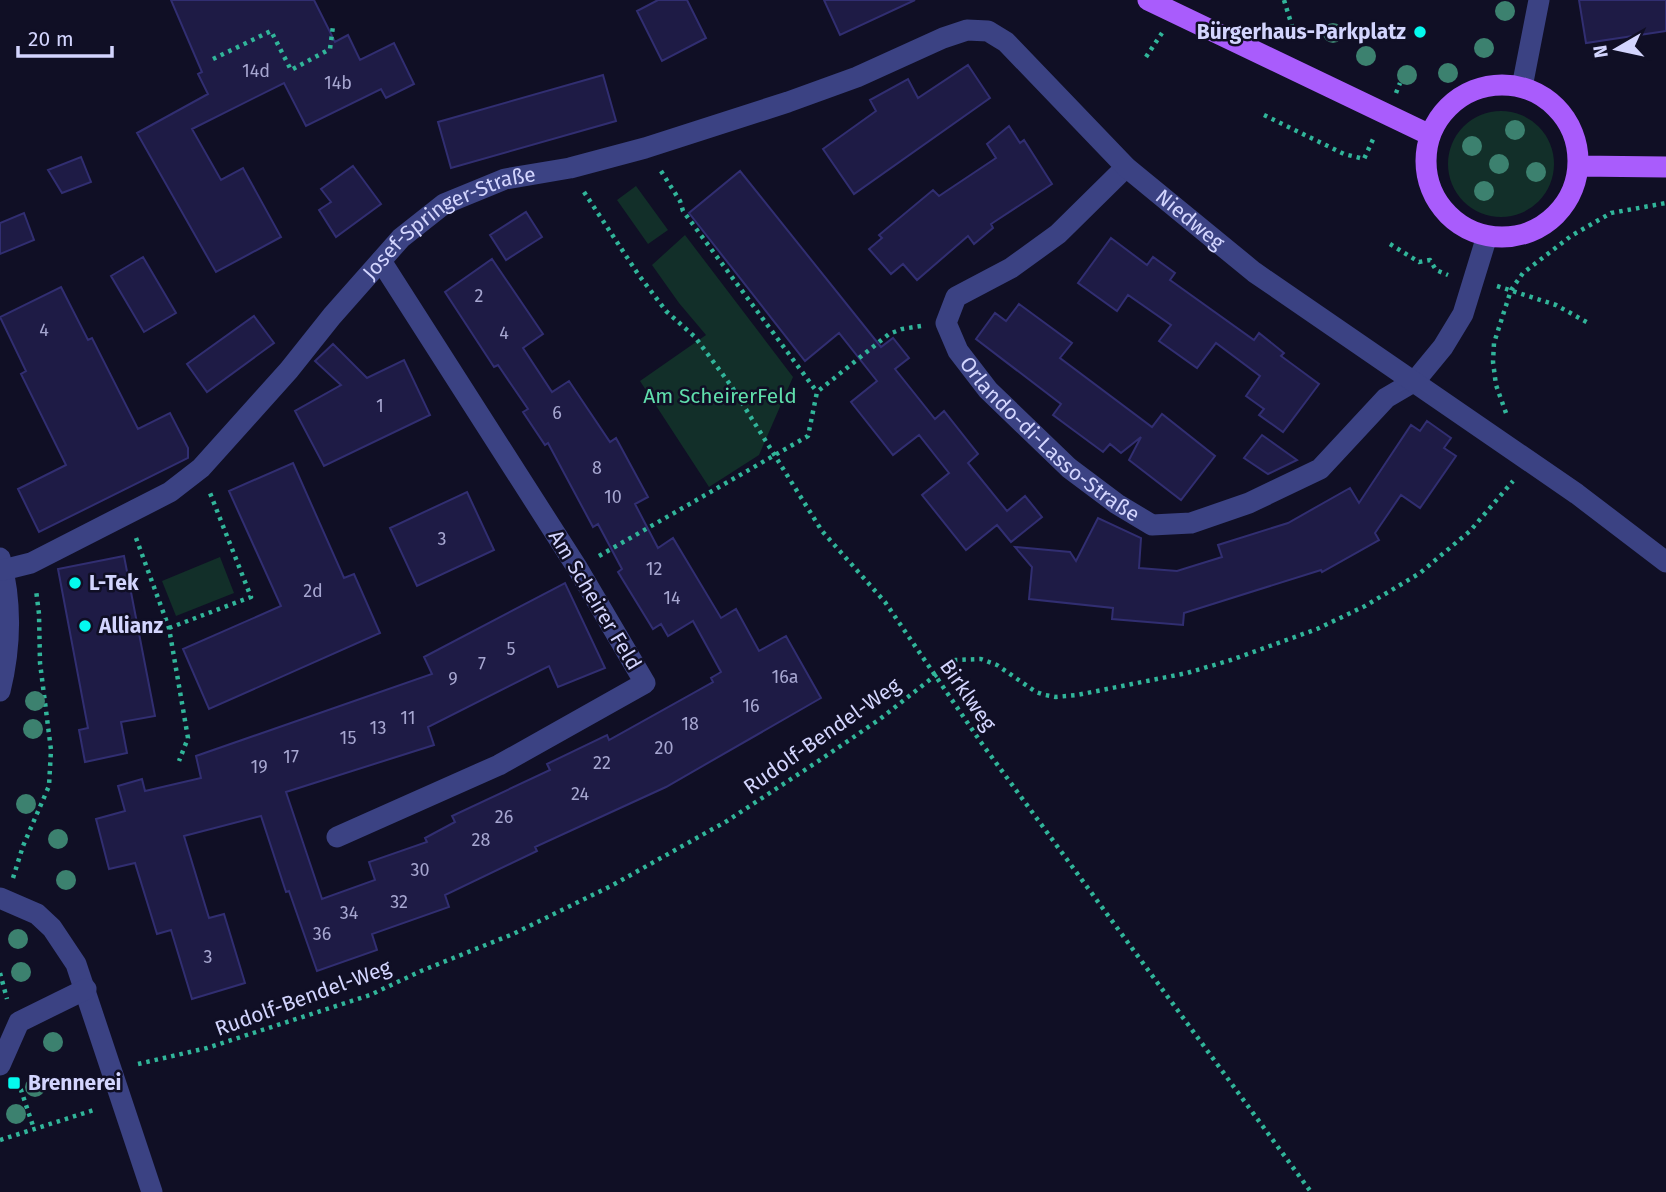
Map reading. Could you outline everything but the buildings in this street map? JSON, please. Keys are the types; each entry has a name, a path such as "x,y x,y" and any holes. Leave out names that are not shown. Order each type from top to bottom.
{"main road":[{"path":"1148,0 1430,135"},
{"path":"1500,85 1522,87 1549,102 1570,126 1578,166 1569,198 1548,222 1519,236 1487,236 1457,223 1435,198 1426,167 1430,135 1441,115 1457,99 1478,89 1500,85"},
{"path":"1578,166 1666,167"}],"street":[{"path":"1522,87 1539,0"},
{"name":"Josef-Springer-Straße","path":"2,564 32,563 170,492 201,468 401,238 444,204 505,179 570,168 645,148 857,77 943,38 967,30 988,31"},
{"name":"Niedweg","path":"988,31 1006,42 1126,167 1254,272 1577,494 1666,562"},
{"path":"946,323 956,297 1011,268 1058,234 1126,167"},
{"path":"1415,381 1443,347 1463,314 1487,236"},
{"name":"Am Scheirer Feld","path":"337,836 499,765 645,683 578,569 381,261"},
{"name":"Orlando-di-Lasso-Straße","path":"946,323 958,351 988,390 1069,468 1117,504 1152,525 1191,523 1249,503 1320,469 1386,398 1415,381"},
{"path":"0,691 9,639 9,608 2,564"},
{"path":"3,900 37,914 52,928 76,964 152,1192"},
{"path":"0,1065 19,1023 86,989"}],"path":[{"path":"1284,0 1296,39"},
{"path":"213,59 271,30 291,70 330,49 333,26"},
{"path":"1264,115 1344,154 1364,159"},
{"path":"645,148 680,201 683,211 817,392"},
{"path":"1510,424 1496,385 1494,343 1511,290 1523,273 1591,223 1611,213 1666,203"},
{"name":"Birklweg","path":"598,217 666,311 695,337 732,387 822,531 885,602 1021,797 1311,1192"},
{"path":"1390,244 1419,261 1430,260 1436,270 1445,275 1474,280 1556,304 1590,324"},
{"path":"578,569 808,436 817,392 889,334 902,328 946,323"},
{"name":"Rudolf-Bendel-Weg","path":"138,1064 208,1048 370,995 513,934 611,886 727,821 880,719 955,660 981,659 998,665 1036,692 1056,697 1187,673 1317,629 1366,606 1420,573 1470,531 1529,462"},
{"path":"169,628 251,597 201,468"},
{"path":"128,514 169,628 188,738 179,761"},
{"path":"3,900 49,786 51,750 40,663 40,614 32,563"},
{"path":"0,972 9,1004"},
{"path":"25,1071 19,1084 34,1129"},
{"path":"0,1140 121,1101"}],"green space":[{"path":"1501,111 1521,115 1538,127 1550,144 1554,164 1550,184 1538,201 1521,213 1501,217 1481,213 1464,201 1452,184 1448,164 1452,144 1464,127 1481,115"},
{"path":"636,186 668,230 648,244 617,200"},
{"name":"Am ScheirerFeld","path":"685,235 793,377 759,455 709,487 640,381 706,335 652,265"},
{"path":"220,557 234,593 176,616 162,581"}],"place":[{"name":"Bürgerhaus-Parkplatz","path":"1420,32"},
{"name":"L-Tek","path":"75,583"},
{"name":"Allianz","path":"85,626"},
{"name":"Brennerei","path":"14,1083"}]}
